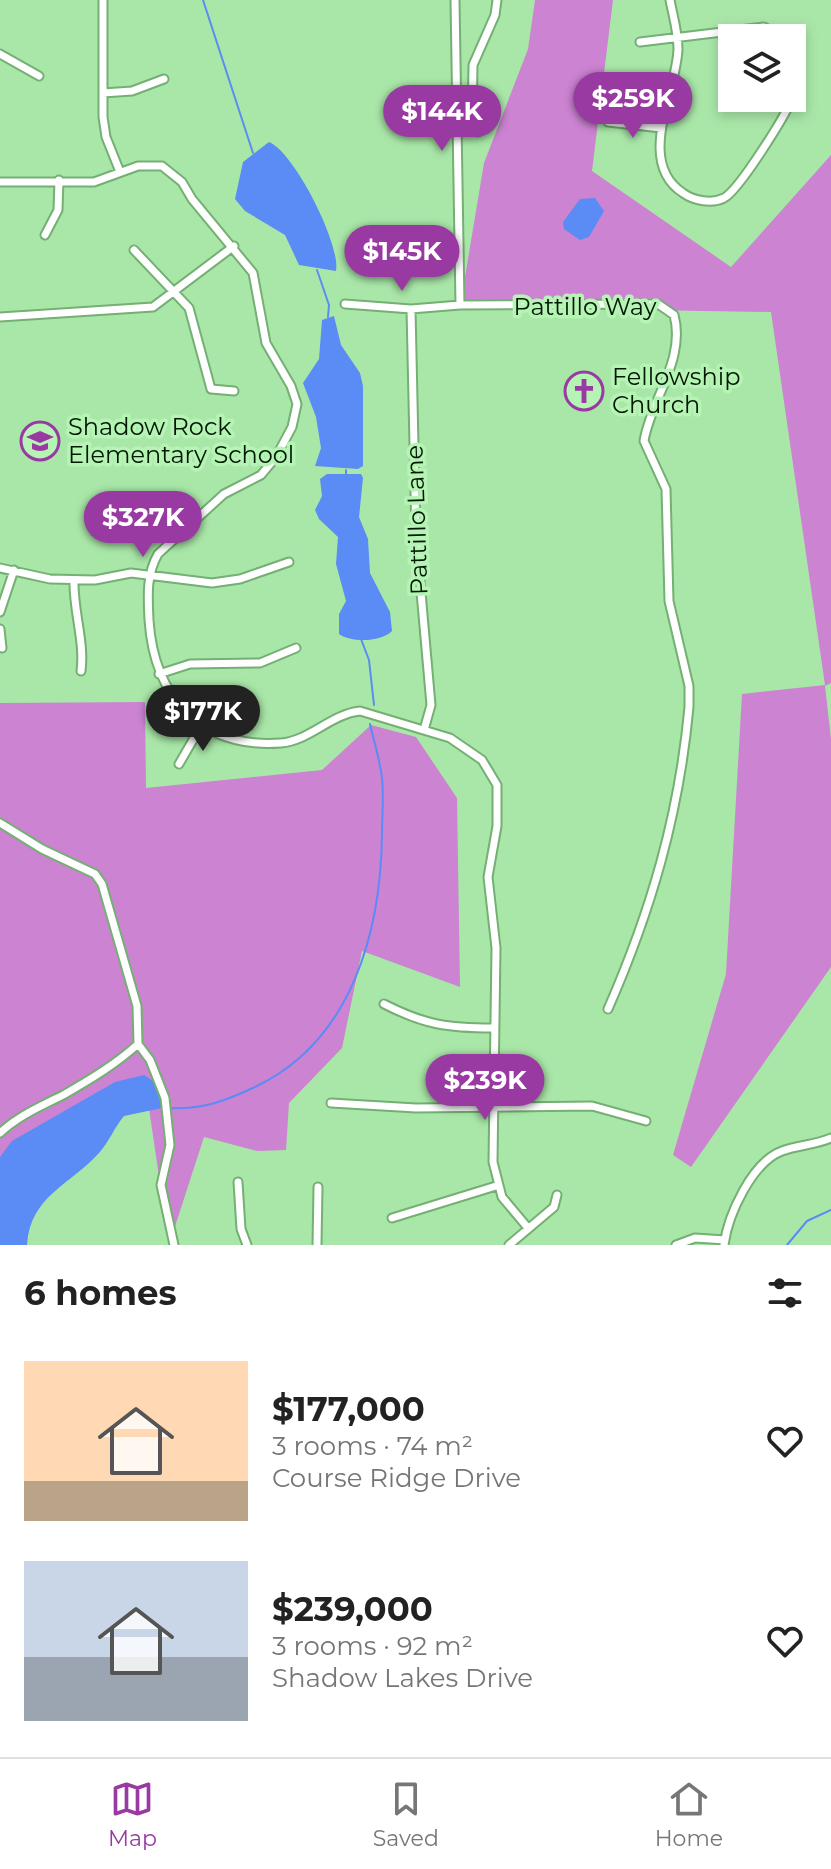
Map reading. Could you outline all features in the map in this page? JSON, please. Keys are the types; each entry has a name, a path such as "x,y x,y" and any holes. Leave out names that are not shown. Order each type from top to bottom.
{"street":[{"path":"103,0 106,137 120,172"},
{"path":"345,304 411,309 460,305 455,0"},
{"path":"478,132 472,126 473,65 495,15 497,0"},
{"path":"670,0 677,37 676,69 661,128 666,173 673,185 684,194 704,201 727,197 783,112"},
{"path":"640,42 718,32"},
{"path":"0,54 39,76"},
{"path":"103,93 132,91 164,79"},
{"path":"608,122 661,128"},
{"path":"0,182 94,182 148,165 170,172 234,246 253,273 266,343 291,386 296,416 270,465 217,500 158,554 149,575 151,646 159,674 170,694 201,726 226,736 284,743 346,712 360,711 450,738 482,760 497,785 497,826 488,877 496,948 492,1107 496,1186 528,1228"},
{"path":"45,235 58,210 59,180"},
{"path":"0,317 157,306 234,246"},
{"path":"134,250 174,290 194,317 211,389 234,391"},
{"name":"Pattillo Way","path":"460,305 658,304 671,309 676,321 669,373 644,441 667,494 669,601 689,686 686,741 665,850 641,935 608,1009"},
{"name":"Pattillo Lane","path":"411,309 416,536 431,705 424,730"},
{"path":"0,568 37,577 74,580 131,573 224,583 289,562"},
{"path":"0,612 14,570"},
{"path":"74,580 81,671"},
{"path":"0,629 2,648"},
{"path":"159,674 190,664 260,663 296,648"},
{"path":"179,764 201,726"},
{"path":"0,823 42,849 95,874 102,884 137,1006 138,1044 150,1060 165,1098 170,1145 161,1185 174,1245"},
{"path":"384,1004 441,1027 493,1028"},
{"path":"0,1133 25,1114 100,1074 138,1044"},
{"path":"331,1103 592,1106 646,1121"},
{"path":"676,1245 695,1238 724,1242 746,1185 761,1163 780,1152 831,1138"},
{"path":"238,1182 241,1229 247,1245"},
{"path":"392,1218 496,1186"},
{"path":"317,1245 318,1187"},
{"path":"509,1245 554,1207 557,1195"}],"shaded area":[{"path":"535,0 613,0 592,171 731,267 831,155 831,683 825,686 831,739 831,967 691,1167 673,1155 726,974 742,694 825,685 771,312 460,307 484,163 528,49"},
{"path":"145,702 146,788 322,770 371,725 416,737 457,798 460,987 362,951 342,1048 289,1103 286,1150 257,1151 204,1137 169,1245 146,1088 0,1191 0,703"}],"water":[{"path":"269,142 291,163 314,200 331,241 336,271 299,265 285,235 245,211 235,199 243,162"},
{"path":"595,198 604,211 589,237 580,240 564,229 563,222 580,199"},
{"path":"334,316 341,345 360,373 363,386 363,466 358,469 315,466 321,448 316,417 303,383 319,359 322,320"},
{"path":"327,474 361,474 363,478 359,517 368,539 370,573 390,612 392,631 387,635 359,640 339,634 339,614 346,601 336,564 338,537 319,519 315,510 322,496 320,479"},
{"path":"144,1075 156,1083 162,1108 124,1116 99,1153 43,1203 35,1214 27,1245 0,1245 0,1157 12,1141 115,1082"}],"waterway":[{"path":"203,0 253,153"},
{"path":"317,270 329,305 328,317"},
{"path":"361,639 369,660 374,705"},
{"path":"168,1108 213,1104 255,1087 288,1067 316,1042 338,1013 367,945 380,870 383,785 370,724"},
{"path":"787,1245 807,1221 831,1210"}],"place":[{"name":"Fellowship Church","path":"584,391"},
{"name":"Shadow Rock Elementary School","path":"40,441"}]}
